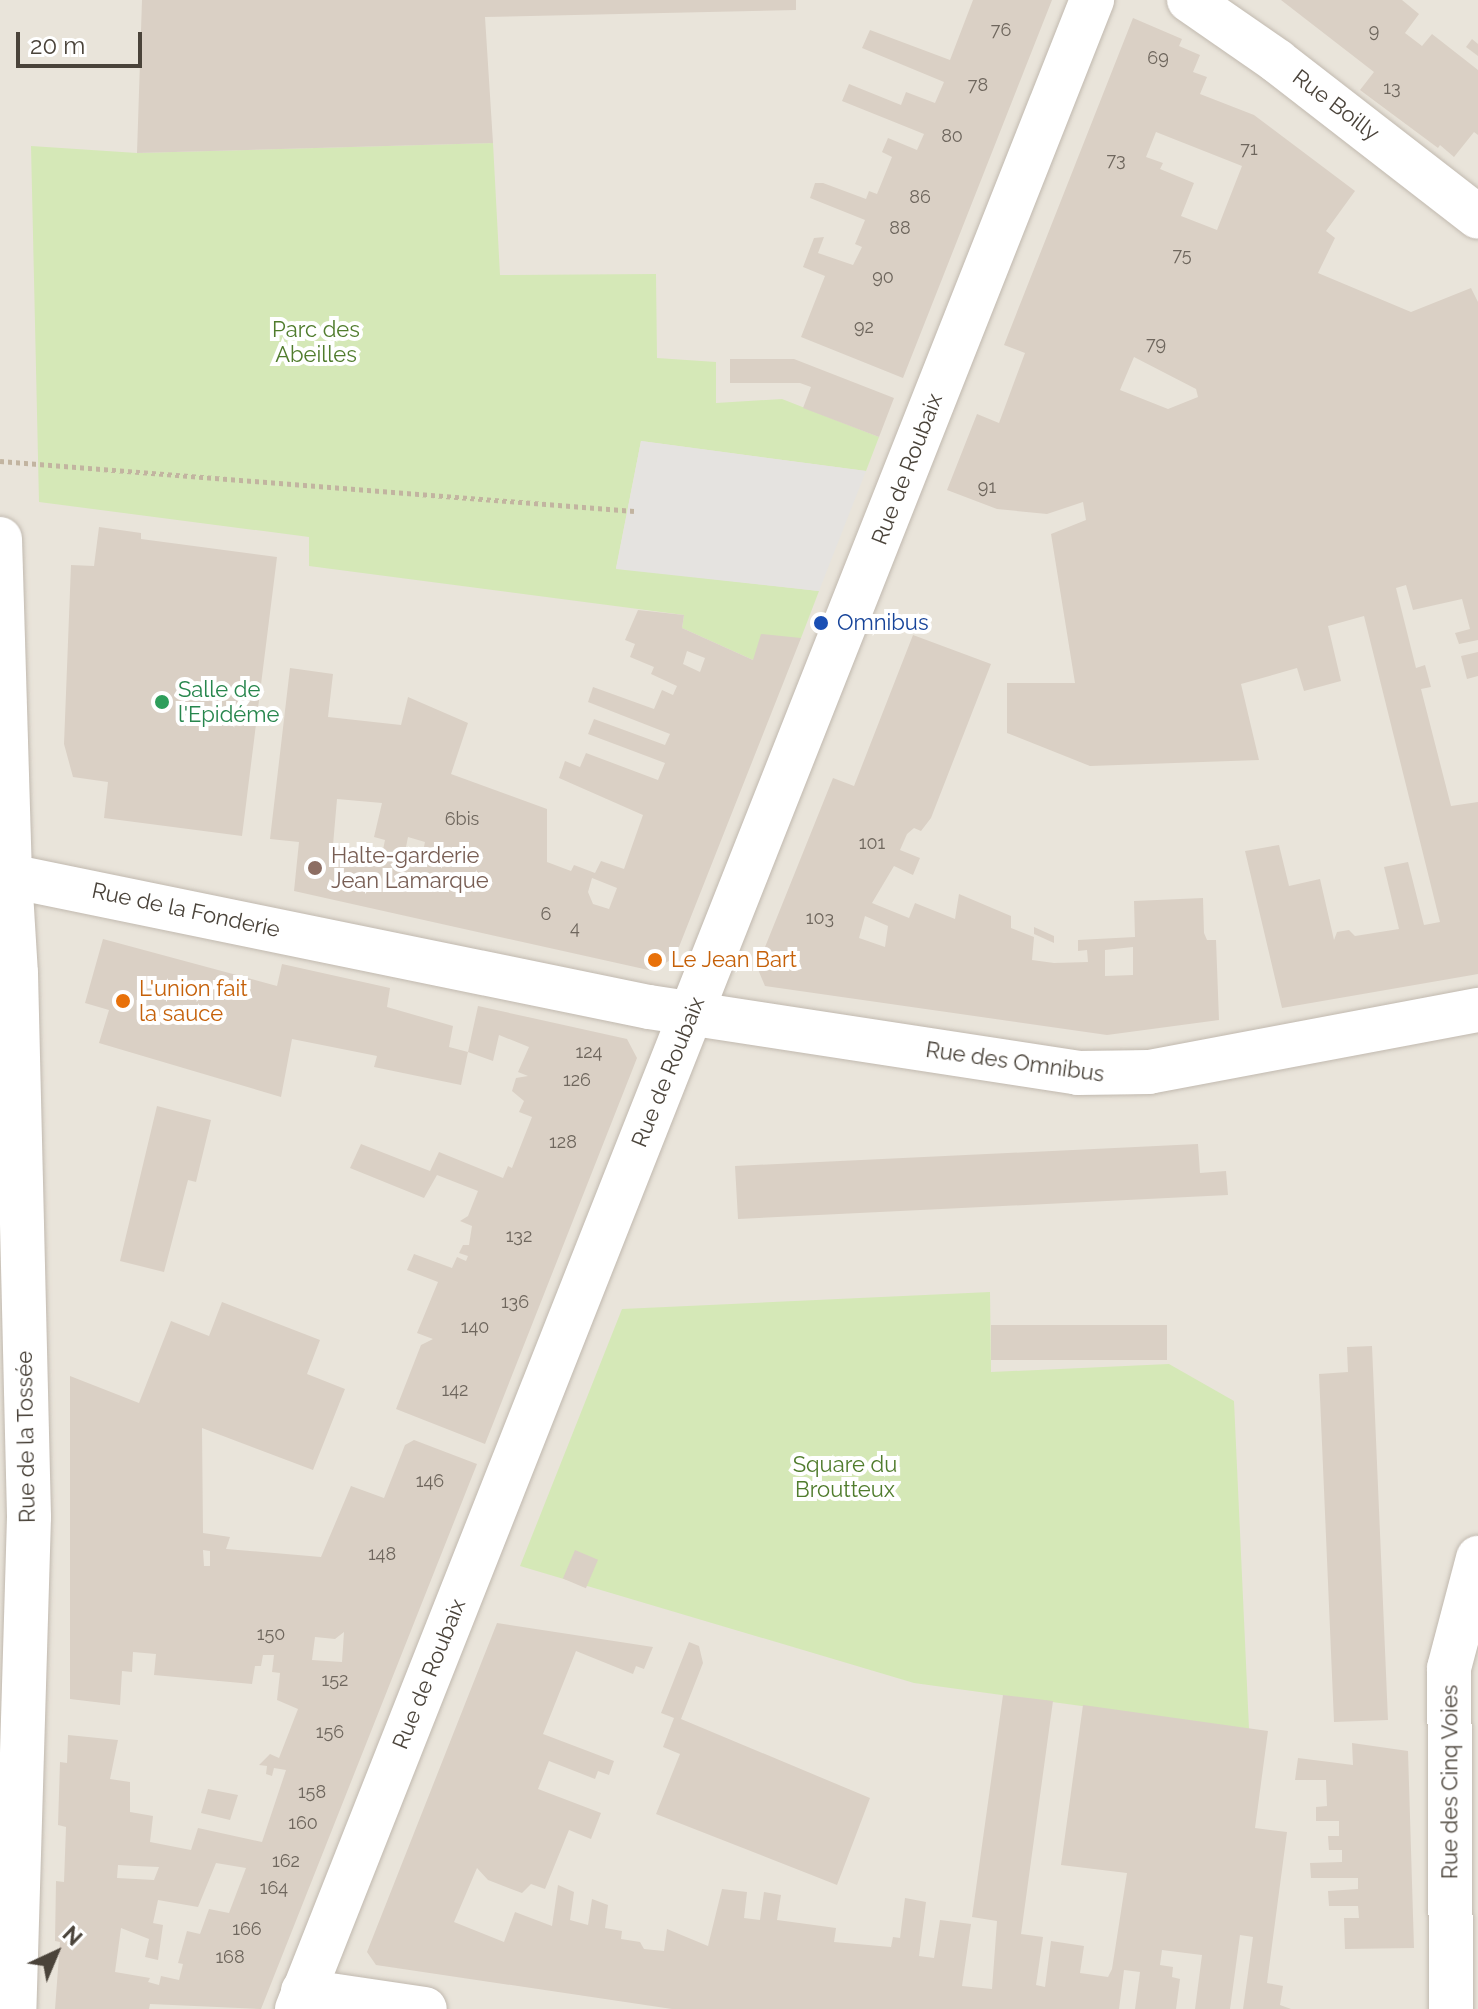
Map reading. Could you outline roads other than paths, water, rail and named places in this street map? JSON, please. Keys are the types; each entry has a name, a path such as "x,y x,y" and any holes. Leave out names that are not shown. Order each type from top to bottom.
{"street":[{"name":"Rue de Roubaix","path":"300,2000 1092,0"},
{"name":"Rue Boilly","path":"1189,0 1277,61 1478,217"},
{"path":"0,539 5,874"},
{"name":"Rue de la Fonderie","path":"5,874 692,1014"},
{"name":"Rue de la Tossée","path":"5,874 29,1517 13,1654 14,2009"},
{"name":"Rue des Omnibus","path":"692,1014 1078,1073 1125,1076 1478,1010"},
{"name":"Rue des Cinq Voies","path":"1451,2009 1449,1668 1478,1558"},
{"path":"300,2000 425,2009"}],"place":[{"name":"Omnibus","path":"821,623"},
{"name":"Salle de l'Epidéme","path":"162,702"},
{"name":"Halte-garderie Jean Lamarque","path":"315,868"},
{"name":"Le Jean Bart","path":"655,960"},
{"name":"L'union fait la sauce","path":"123,1001"}],"park label":[{"name":"Parc des Abeilles","path":"316,342"},
{"name":"Square du Broutteux","path":"845,1476"}]}
